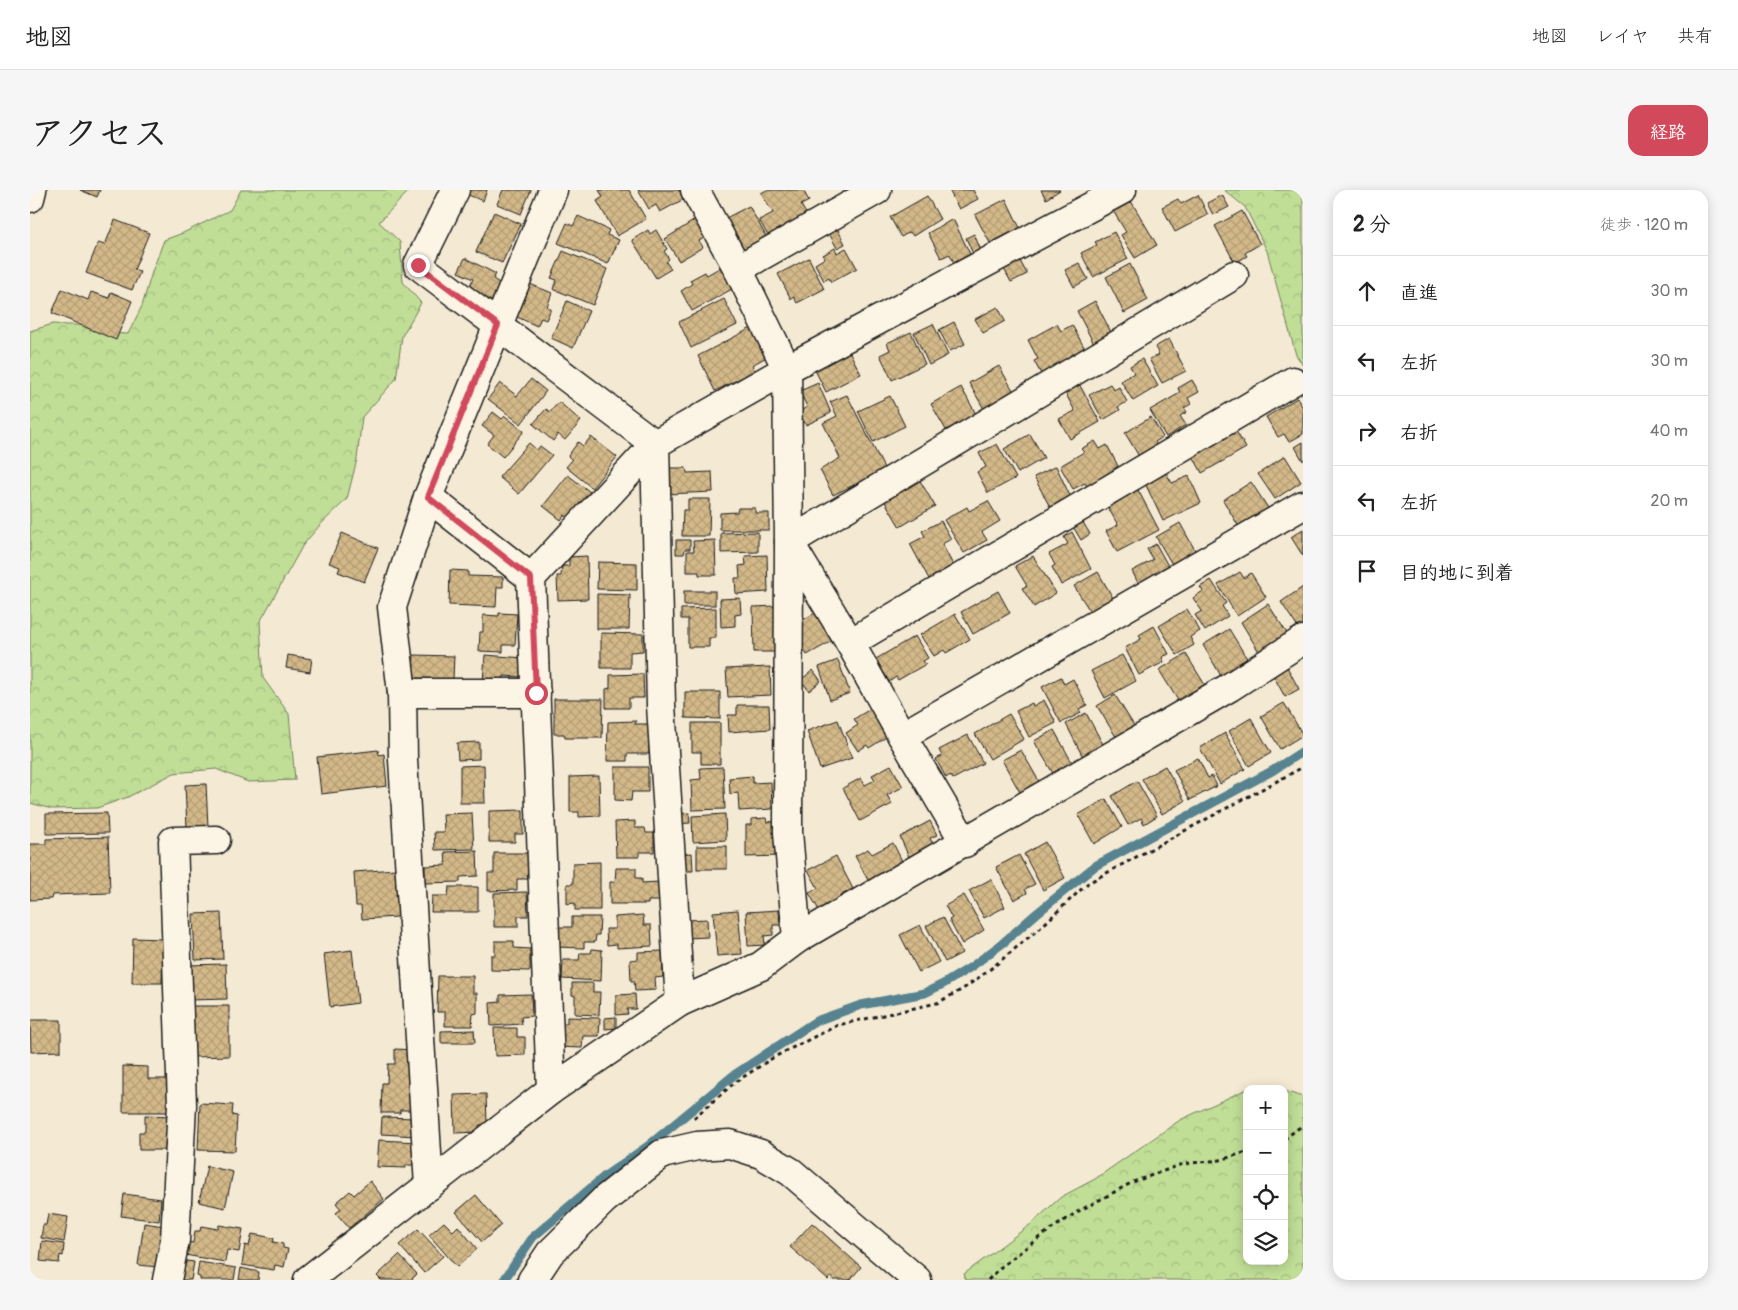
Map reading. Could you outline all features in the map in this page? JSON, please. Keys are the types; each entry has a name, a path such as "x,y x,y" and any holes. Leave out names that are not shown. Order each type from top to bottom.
{"street":[{"path":"30,198 32,190"},
{"path":"455,190 418,265 655,444"},
{"path":"429,1186 403,760 402,693 392,607 428,497 553,190"},
{"path":"695,190 738,268 787,369 789,542 788,832 797,939"},
{"path":"738,268 877,190"},
{"path":"551,1090 531,578 655,444 1105,194"},
{"path":"789,542 1234,275"},
{"path":"850,643 1293,381"},
{"path":"655,444 661,704 680,1002"},
{"path":"428,497 531,578"},
{"path":"902,736 1303,505"},
{"path":"789,542 850,643 965,843"},
{"path":"308,1280 551,1090 680,1002 761,966 797,939 965,843 1230,687 1303,640"},
{"path":"402,693 536,693"},
{"path":"167,1280 175,1240 182,1105 173,841 216,840"},
{"path":"532,1280 550,1253 604,1199 662,1154 697,1146 730,1144 761,1154 791,1172 917,1280"}],"path":[{"path":"693,1119 734,1083 774,1057 838,1025 937,1003 963,989 994,967 1088,883 1303,767"},
{"path":"1288,1135 1303,1125"},
{"path":"988,1280 1002,1266 1040,1237 1077,1212 1133,1182 1183,1164 1220,1160 1243,1153"}],"green space":[{"path":"241,190 410,190 379,222 400,242 403,282 421,303 402,336 396,379 362,417 357,459 347,499 320,525 303,545 260,622 263,678 289,714 295,780 248,782 216,769 174,773 128,797 97,808 52,809 30,803 30,331 53,324 81,325 105,333 128,334 142,306 164,240 230,210"},
{"path":"1224,190 1303,190 1303,365 1296,355 1267,251 1245,207"},
{"path":"1243,1091 1243,1265 1288,1265 1288,1092 1303,1097 1303,1280 966,1280 964,1274 1031,1224 1061,1197 1095,1179 1180,1120"}],"building":[{"path":"80,190 100,190 97,197"},
{"path":"468,190 487,190 483,201 466,194"},
{"path":"503,190 531,190 521,214 497,204"},
{"path":"599,190 629,190 646,219 617,236 597,201 603,197"},
{"path":"638,190 679,190 684,199 660,212 656,205 649,209"},
{"path":"767,190 803,190 809,201 801,205 808,217 770,239 759,220 773,213 761,193"},
{"path":"949,190 973,190 978,199 959,209"},
{"path":"1041,190 1060,190 1046,199"},
{"path":"1198,195 1208,215 1175,232 1162,207 1178,199 1181,204"},
{"path":"1222,195 1229,207 1213,215 1207,203"},
{"path":"927,196 940,219 913,236 910,232 901,237 890,217"},
{"path":"1128,196 1157,245 1135,258 1121,235 1126,232 1110,206"},
{"path":"1006,199 1020,228 990,243 975,215"},
{"path":"749,206 767,238 744,251 726,218"},
{"path":"1242,211 1260,244 1245,253 1247,256 1235,263 1215,226"},
{"path":"494,212 521,224 502,263 476,252"},
{"path":"578,216 609,230 607,235 619,240 608,264 558,243 567,223 573,226"},
{"path":"698,218 709,235 699,241 703,247 679,261 665,239"},
{"path":"953,219 970,254 954,263 950,254 941,258 928,233"},
{"path":"115,220 149,233 134,270 140,272 132,290 86,273 98,243 105,245"},
{"path":"836,226 845,244 837,248 827,230"},
{"path":"648,230 650,234 656,230 667,249 664,251 669,259 666,262 671,269 656,278 632,240"},
{"path":"1114,232 1128,259 1093,277 1081,253 1097,245 1095,242"},
{"path":"974,234 982,253 974,256 966,238"},
{"path":"835,248 837,253 846,248 857,268 831,282 829,278 824,281 815,264 825,258 823,255"},
{"path":"563,251 607,269 593,305 553,289 557,280 551,278"},
{"path":"465,258 496,274 493,279 501,284 492,302 468,289 473,279 458,272"},
{"path":"809,258 824,289 797,303 794,297 791,299 778,274"},
{"path":"1019,259 1027,274 1011,282 1003,267"},
{"path":"1079,263 1088,279 1074,287 1065,270"},
{"path":"1130,264 1148,300 1124,313 1106,277"},
{"path":"721,267 732,289 692,311 681,291 692,284 690,280 705,272 707,275"},
{"path":"530,284 552,293 547,307 551,309 546,320 541,318 537,326 517,317"},
{"path":"62,289 88,300 91,292 109,298 111,292 132,301 116,340 52,313"},
{"path":"724,299 737,325 691,348 679,322"},
{"path":"567,301 589,311 573,348 551,338"},
{"path":"1095,301 1112,334 1094,344 1077,311"},
{"path":"998,307 1005,321 983,333 975,319"},
{"path":"954,322 965,344 950,351 939,330"},
{"path":"933,324 948,355 929,365 914,333"},
{"path":"1057,324 1061,331 1072,325 1085,349 1041,374 1034,361 1038,359 1028,340"},
{"path":"757,325 772,354 752,365 755,371 715,391 698,356"},
{"path":"911,332 925,364 892,380 880,355 890,350 887,343"},
{"path":"1169,339 1186,371 1162,383 1149,359 1159,355 1155,347"},
{"path":"849,351 861,374 826,392 814,368"},
{"path":"1142,359 1158,386 1133,401 1121,381 1134,373 1130,366"},
{"path":"999,366 1014,392 984,409 969,383"},
{"path":"531,379 546,391 521,424 488,399 500,383 517,396"},
{"path":"1192,380 1199,392 1188,398 1191,404 1184,408 1187,412 1180,416 1186,425 1166,437 1150,410 1180,393 1178,388"},
{"path":"1078,382 1100,422 1070,439 1059,419 1075,411 1063,389"},
{"path":"818,383 831,413 806,425 799,412 807,407 800,391"},
{"path":"1110,384 1114,390 1119,387 1127,402 1118,407 1120,410 1103,420 1089,395"},
{"path":"961,387 976,414 946,430 931,404"},
{"path":"847,395 885,470 833,495 820,470 840,458 823,423 837,416 830,402"},
{"path":"890,396 905,426 873,442 858,411"},
{"path":"1297,398 1303,408 1303,434 1289,442 1284,434 1278,437 1266,417"},
{"path":"559,402 581,421 565,440 558,434 553,441 533,424 546,409 550,412"},
{"path":"493,412 502,419 505,416 524,431 503,457 487,444 494,435 482,426"},
{"path":"1151,417 1163,437 1155,442 1158,447 1140,458 1125,433"},
{"path":"1233,426 1246,448 1202,473 1192,454"},
{"path":"1030,434 1044,458 1018,473 1004,449"},
{"path":"591,437 617,457 592,488 566,467 572,460 568,456 578,442 583,446"},
{"path":"1095,441 1100,449 1107,445 1118,466 1112,470 1114,473 1088,488 1085,483 1073,489 1060,466 1084,452 1081,449"},
{"path":"1303,442 1303,461 1295,447"},
{"path":"529,443 537,450 540,446 552,455 519,494 499,477"},
{"path":"997,444 1016,478 988,493 977,472 986,467 979,453"},
{"path":"1285,456 1301,482 1275,499 1258,474"},
{"path":"1056,466 1070,496 1050,507 1034,477"},
{"path":"666,468 686,468 687,473 712,472 713,492 666,494"},
{"path":"1165,471 1172,483 1189,476 1201,503 1163,521 1144,481"},
{"path":"568,475 590,492 568,518 565,515 561,520 543,506"},
{"path":"919,479 935,506 900,527 884,500"},
{"path":"1251,482 1268,508 1239,527 1223,500"},
{"path":"1137,488 1159,530 1117,552 1106,531 1118,525 1106,504"},
{"path":"688,499 710,499 709,536 682,536 683,510 688,510"},
{"path":"988,501 1000,521 982,532 987,540 964,553 944,520 967,507 969,511"},
{"path":"738,508 755,508 755,513 769,513 769,530 720,530 720,513 737,512"},
{"path":"1081,519 1090,534 1081,540 1072,525"},
{"path":"941,521 951,539 942,544 953,565 929,579 910,544 925,536 922,531"},
{"path":"1180,523 1196,552 1173,566 1156,537"},
{"path":"1303,529 1303,556 1291,537"},
{"path":"758,532 758,552 721,553 721,533"},
{"path":"1072,532 1091,569 1061,585 1052,567 1055,565 1049,554 1068,544 1064,537"},
{"path":"342,533 378,548 364,582 338,572 340,567 329,563"},
{"path":"676,540 690,540 690,549 685,549 684,554 676,554"},
{"path":"715,540 716,575 699,575 699,572 687,572 687,551 694,551 693,541"},
{"path":"1156,544 1173,575 1142,591 1132,571 1153,560 1147,549"},
{"path":"767,555 768,592 736,594 735,578 740,578 739,566 746,565 745,556"},
{"path":"587,556 588,599 558,600 557,576 561,576 562,566 569,566 569,557"},
{"path":"1033,556 1056,593 1034,607 1022,588 1027,586 1015,566"},
{"path":"598,562 637,563 637,590 597,589"},
{"path":"450,570 468,571 468,576 503,577 503,587 497,587 496,607 449,605"},
{"path":"1098,572 1113,598 1090,611 1074,586"},
{"path":"1240,572 1244,578 1251,573 1266,597 1237,616 1218,585"},
{"path":"1211,580 1226,603 1222,606 1228,616 1205,631 1195,615 1202,611 1193,598 1203,591 1200,587"},
{"path":"1303,587 1303,625 1298,628 1281,602"},
{"path":"684,591 715,591 715,605 684,605"},
{"path":"998,591 1010,613 973,634 961,612"},
{"path":"597,594 630,595 629,629 597,629"},
{"path":"740,598 741,614 735,615 735,626 721,627 720,599"},
{"path":"1268,604 1290,638 1261,655 1241,622"},
{"path":"777,606 778,652 754,652 753,607"},
{"path":"716,608 716,638 709,638 709,647 688,647 688,619 681,619 681,609"},
{"path":"1187,609 1200,631 1190,637 1194,645 1177,655 1159,626"},
{"path":"817,612 834,640 807,655 798,639 803,636 795,624"},
{"path":"499,613 517,614 515,645 503,645 503,652 479,651 480,632 483,632 483,615 499,616"},
{"path":"955,614 970,639 946,653 944,650 934,656 920,635"},
{"path":"1154,626 1169,654 1162,657 1164,662 1139,675 1125,648 1141,639 1139,635"},
{"path":"1229,629 1248,660 1221,676 1203,645"},
{"path":"601,633 643,634 643,651 630,652 630,668 601,668"},
{"path":"915,636 928,658 923,661 926,664 898,680 896,677 889,682 876,659"},
{"path":"1186,654 1205,685 1179,702 1159,670"},
{"path":"288,655 312,659 310,672 286,668"},
{"path":"414,655 454,656 453,679 413,678"},
{"path":"485,655 524,658 522,677 504,676 503,683 483,682"},
{"path":"1122,655 1136,681 1105,698 1091,671"},
{"path":"838,660 850,693 830,700 819,667"},
{"path":"770,667 771,695 728,697 726,669"},
{"path":"1287,667 1299,689 1285,697 1273,675"},
{"path":"813,670 821,681 809,691 801,680"},
{"path":"643,674 644,698 629,698 629,708 606,708 606,689 610,688 610,675"},
{"path":"1061,677 1064,684 1073,679 1087,705 1079,709 1081,713 1061,723 1042,687"},
{"path":"685,692 720,692 720,719 685,718"},
{"path":"1115,695 1136,729 1118,740 1097,706"},
{"path":"554,699 603,699 602,738 565,738 564,734 554,734"},
{"path":"1044,700 1056,723 1029,737 1016,711 1032,703 1033,706"},
{"path":"1284,703 1303,735 1280,749 1261,716"},
{"path":"737,705 769,705 770,729 729,732 728,715 737,715"},
{"path":"870,709 888,736 869,748 867,745 858,751 846,733 858,725 854,719"},
{"path":"1086,713 1105,748 1084,759 1066,724"},
{"path":"1009,714 1024,739 990,759 975,734"},
{"path":"1251,718 1271,753 1249,766 1229,731"},
{"path":"838,720 852,758 820,769 807,731"},
{"path":"636,721 635,724 649,724 649,754 627,754 627,761 607,761 608,722"},
{"path":"692,723 720,723 720,764 701,764 701,752 692,752"},
{"path":"1054,730 1073,764 1054,775 1034,741"},
{"path":"1225,733 1245,769 1220,784 1200,748"},
{"path":"968,735 983,763 953,779 950,775 946,778 936,759 942,756 939,750"},
{"path":"479,742 479,759 458,760 457,743"},
{"path":"378,750 379,755 384,754 387,786 321,794 317,757"},
{"path":"1021,750 1040,783 1021,794 1002,760"},
{"path":"1198,758 1208,778 1212,776 1217,786 1190,800 1174,770"},
{"path":"484,765 485,803 460,803 460,766"},
{"path":"891,765 903,787 887,795 892,804 860,821 843,788 861,778 865,785 875,780 872,775"},
{"path":"1165,766 1185,801 1162,814 1142,779"},
{"path":"615,767 648,767 648,792 632,792 631,801 615,800"},
{"path":"723,767 725,809 692,810 691,780 701,779 700,768"},
{"path":"599,776 600,816 579,817 579,812 570,812 570,777"},
{"path":"753,776 753,783 771,782 772,809 739,811 738,793 730,794 729,778"},
{"path":"1137,781 1157,816 1144,824 1141,818 1128,825 1112,796"},
{"path":"206,784 208,827 187,828 185,785"},
{"path":"1106,799 1122,827 1094,844 1078,815"},
{"path":"523,810 523,834 515,834 515,842 489,842 489,811"},
{"path":"107,813 108,833 46,834 46,814"},
{"path":"472,813 474,849 435,850 434,832 444,832 443,814"},
{"path":"689,813 690,823 675,824 675,814"},
{"path":"725,814 726,840 693,842 692,816"},
{"path":"766,818 767,822 780,821 781,856 746,857 746,825 751,825 751,819"},
{"path":"635,821 635,828 645,828 646,833 654,833 654,852 639,852 639,857 616,857 615,822"},
{"path":"930,821 937,835 930,838 933,844 909,857 900,837"},
{"path":"108,837 110,893 52,895 51,899 30,900 30,844 46,844 46,839"},
{"path":"1045,842 1065,878 1043,890 1024,854"},
{"path":"893,843 902,861 882,873 884,876 870,884 855,856 868,849 872,854"},
{"path":"697,846 727,846 727,869 697,869"},
{"path":"477,851 478,876 460,877 460,882 425,883 425,866 446,865 445,852"},
{"path":"494,853 528,853 528,879 517,879 517,890 488,891 488,873 494,873"},
{"path":"692,853 693,871 677,871 677,854"},
{"path":"1019,855 1035,884 1025,889 1027,893 1014,900 996,867"},
{"path":"836,856 853,889 840,895 843,901 820,912 809,893 818,888 808,870"},
{"path":"600,862 600,910 575,910 575,903 567,904 567,884 573,884 573,863"},
{"path":"616,868 636,868 636,878 642,878 642,883 659,882 659,901 648,901 648,904 610,904 610,882 615,882"},
{"path":"396,869 398,917 362,919 361,906 356,906 354,872"},
{"path":"991,879 1005,907 984,918 969,891"},
{"path":"449,887 478,887 478,912 431,912 432,896 448,896"},
{"path":"527,892 528,916 518,916 518,927 494,927 494,893"},
{"path":"964,895 984,930 962,944 949,920 952,918 945,906"},
{"path":"738,910 742,954 717,956 713,912"},
{"path":"779,910 780,925 773,925 773,935 764,936 765,945 748,946 746,912"},
{"path":"221,913 223,959 195,960 193,914"},
{"path":"643,915 644,925 651,925 652,946 617,948 617,944 607,945 606,929 615,929 615,917"},
{"path":"572,917 600,917 599,935 596,935 595,942 584,942 584,948 554,947 555,927 572,927"},
{"path":"943,917 962,953 945,962 926,926"},
{"path":"707,919 708,937 688,938 687,920"},
{"path":"920,925 939,962 919,972 900,935"},
{"path":"133,938 163,939 162,983 132,983"},
{"path":"495,941 514,941 514,948 530,949 530,971 491,970 491,955 495,955"},
{"path":"592,949 602,950 601,981 562,979 563,960 579,960 580,953 591,953"},
{"path":"352,950 358,1003 330,1007 324,954"},
{"path":"662,951 663,977 655,978 656,990 635,991 634,981 631,981 630,960 638,959 638,952"},
{"path":"226,964 227,999 190,1000 186,965"},
{"path":"438,976 473,976 473,993 477,993 477,1013 473,1014 472,1026 445,1026 445,1012 437,1012"},
{"path":"572,983 593,983 593,992 600,992 599,1015 575,1014 575,996 572,995"},
{"path":"531,994 532,1016 521,1017 522,1024 491,1026 490,1003 500,1002 500,995"},
{"path":"635,994 636,1009 627,1009 628,1014 616,1015 616,995"},
{"path":"191,1006 229,1006 229,1056 192,1057"},
{"path":"567,1017 600,1018 599,1036 583,1036 582,1048 556,1047 557,1022 567,1023"},
{"path":"616,1017 616,1028 605,1029 605,1018"},
{"path":"30,1020 61,1020 61,1051 31,1052"},
{"path":"494,1028 517,1028 517,1037 525,1037 525,1055 495,1056"},
{"path":"474,1030 475,1043 441,1043 441,1031"},
{"path":"395,1049 414,1050 412,1110 400,1110 400,1113 381,1113 382,1083 387,1083 388,1064 395,1064"},
{"path":"123,1066 148,1067 148,1079 169,1079 169,1112 123,1112"},
{"path":"486,1094 487,1124 479,1125 479,1132 455,1133 454,1095"},
{"path":"200,1103 233,1105 232,1115 237,1116 235,1151 198,1150"},
{"path":"145,1115 173,1116 172,1150 139,1150 139,1132 145,1132"},
{"path":"382,1117 416,1118 416,1136 381,1134"},
{"path":"379,1140 418,1142 417,1165 406,1165 406,1168 377,1167"},
{"path":"207,1166 233,1172 225,1208 199,1202"},
{"path":"370,1181 384,1199 349,1228 336,1213 341,1209 336,1203 350,1191 354,1195"},
{"path":"124,1194 161,1199 159,1221 121,1216"},
{"path":"476,1195 501,1225 482,1242 456,1212"},
{"path":"48,1214 68,1217 64,1242 41,1238 43,1225 46,1225"},
{"path":"444,1222 453,1231 458,1226 477,1249 457,1267 429,1235"},
{"path":"144,1223 164,1226 158,1267 138,1265"},
{"path":"812,1223 861,1267 850,1280 834,1280 830,1277 828,1280 790,1247"},
{"path":"219,1225 243,1229 239,1252 227,1250 225,1262 185,1255 187,1242 193,1243 195,1231 200,1231 201,1226 218,1229"},
{"path":"418,1229 443,1256 424,1273 399,1245"},
{"path":"252,1234 274,1238 273,1242 283,1244 283,1248 288,1249 284,1267 275,1265 274,1270 242,1265 245,1245 249,1246"},
{"path":"42,1241 64,1244 63,1256 60,1255 59,1263 40,1261"},
{"path":"399,1255 417,1274 411,1280 381,1280 377,1276"},
{"path":"179,1260 194,1262 191,1280 176,1280"},
{"path":"199,1262 236,1268 234,1280 200,1280 200,1277 197,1276"},
{"path":"241,1268 259,1272 258,1280 239,1280"}],"waterway":[{"path":"504,1280 533,1237 605,1176 648,1146 734,1075 816,1021 861,1005 925,993 945,983 971,967 1003,943 1095,866 1272,771 1303,751"}],"route":[{"path":"418,265 498,325 428,497 531,578 536,693"}]}
